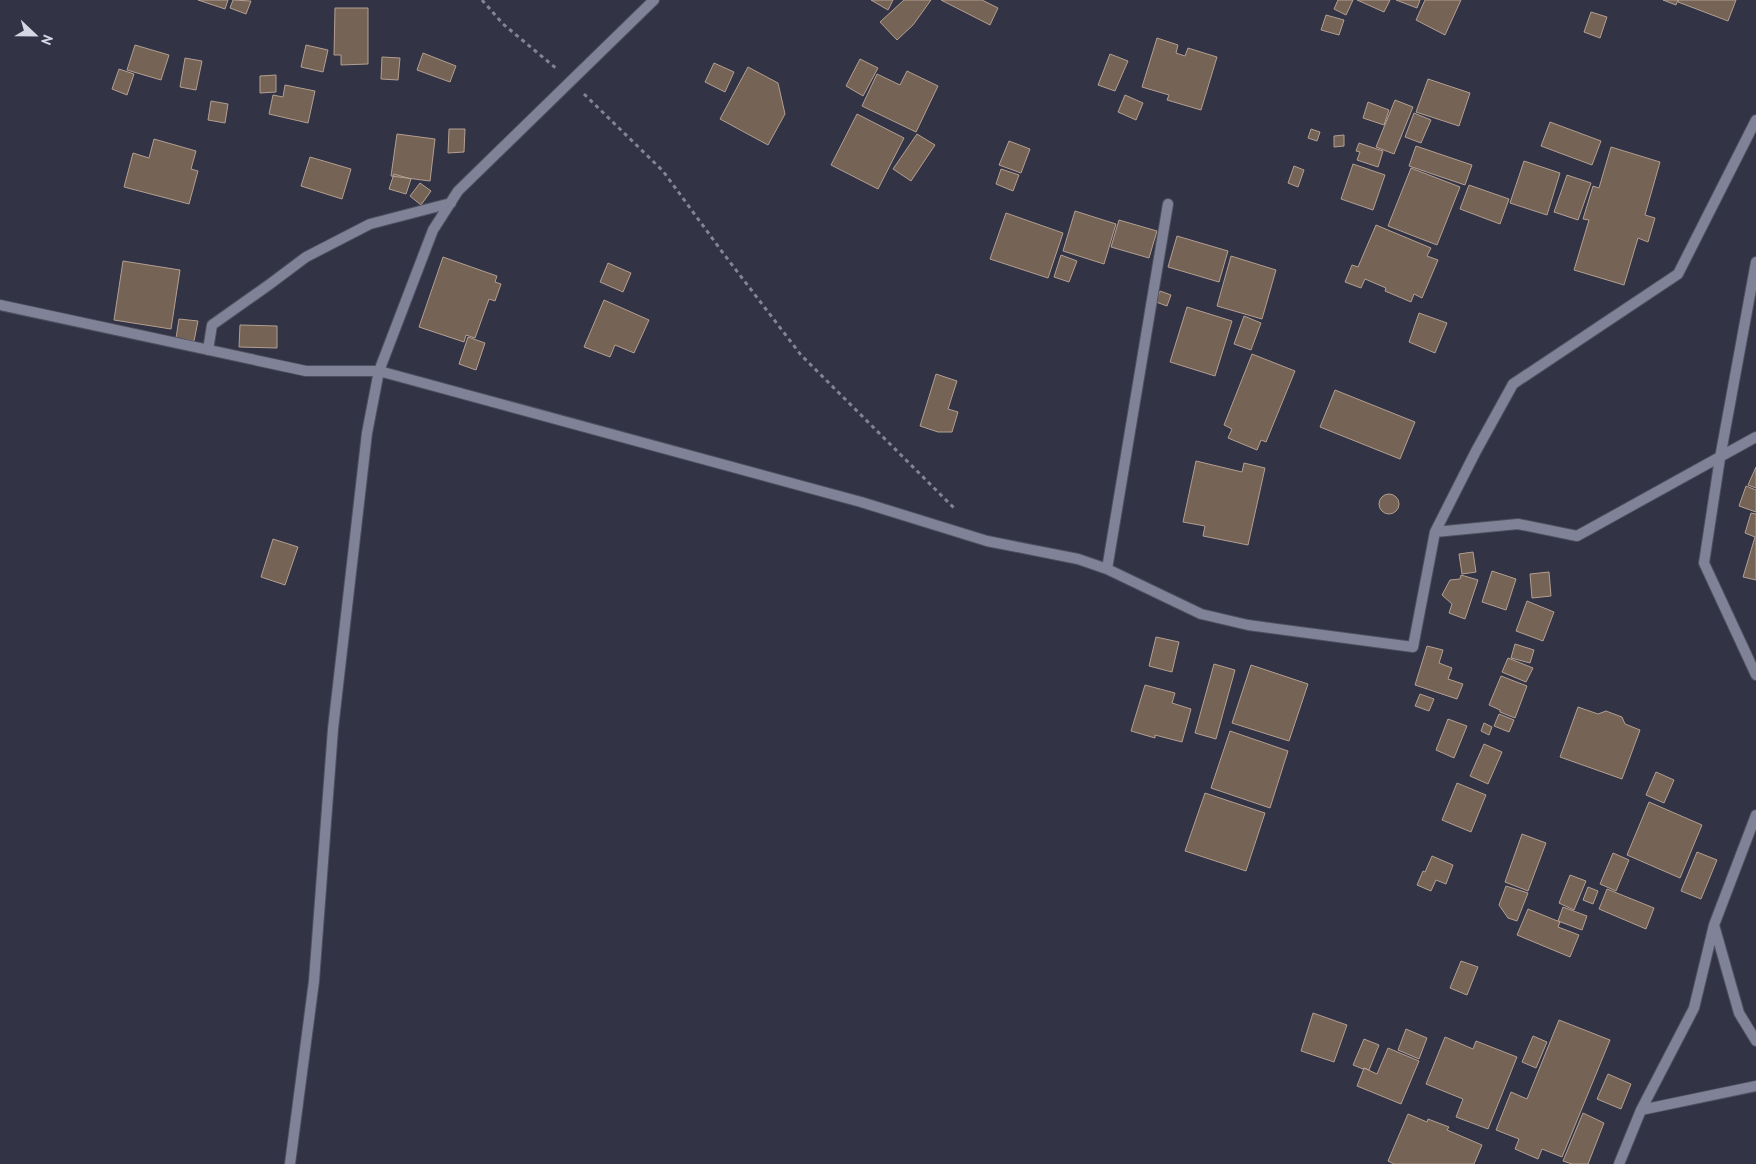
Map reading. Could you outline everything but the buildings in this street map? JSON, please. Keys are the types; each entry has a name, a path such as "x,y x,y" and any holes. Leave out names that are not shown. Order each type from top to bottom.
{"street":[{"path":"290,1164 314,981 333,729 367,433 379,371 433,230 458,191 654,0"},
{"path":"0,305 306,371 379,371 861,502 987,541 1078,559 1107,569 1201,614 1248,625 1413,647 1435,532 1513,384 1678,274 1756,120"},
{"path":"208,350 212,325 306,257 370,224 451,202"},
{"path":"1107,569 1168,204"},
{"path":"1756,262 1720,458 1704,563 1756,675"},
{"path":"1435,532 1518,524 1577,536 1756,437"},
{"path":"1619,1164 1642,1110 1694,1008 1714,925 1756,815"},
{"path":"1714,925 1738,1013 1756,1041"},
{"path":"1642,1110 1756,1086"}],"path":[{"path":"482,0 503,24 571,82 664,171 723,253 801,355 960,514"}]}
